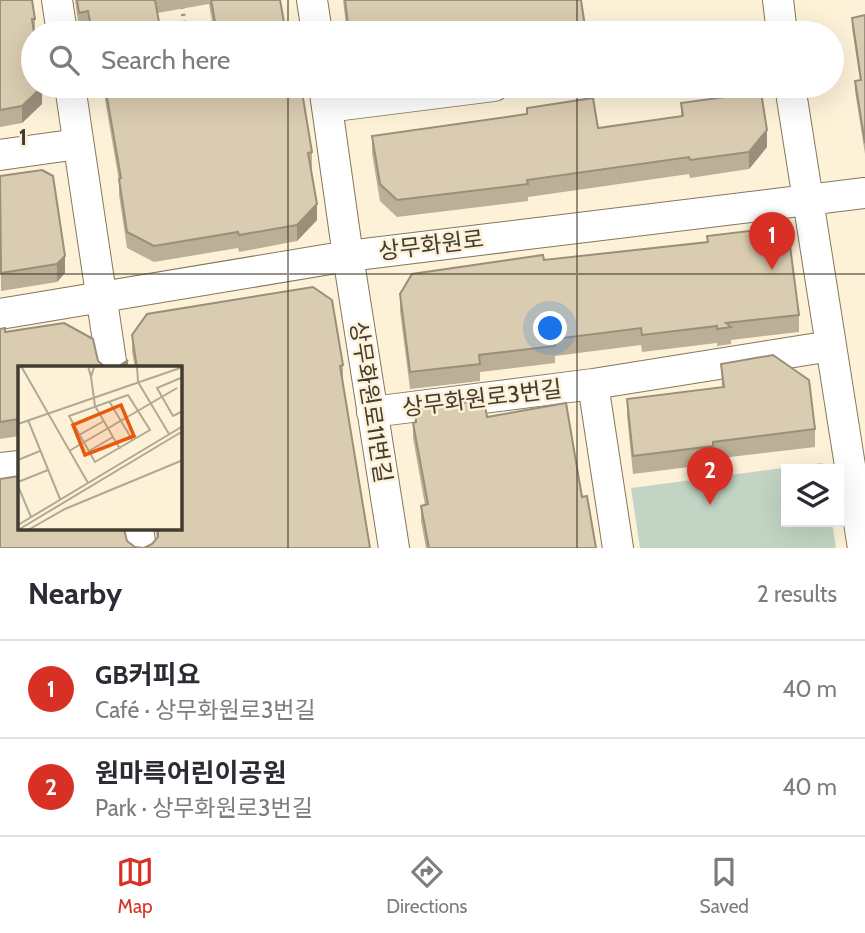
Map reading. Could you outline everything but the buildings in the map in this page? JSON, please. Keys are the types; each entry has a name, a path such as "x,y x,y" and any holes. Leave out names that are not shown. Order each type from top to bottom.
{"street":[{"path":"57,0 60,21"},
{"path":"312,0 315,21"},
{"path":"778,0 781,21"},
{"path":"72,98 112,366"},
{"name":"상무화원로11번길","path":"326,98 394,548"},
{"path":"792,98 863,548"},
{"path":"0,155 78,144"},
{"name":"상무화원로","path":"0,314 348,256 865,192"},
{"name":"상무화원로3번길","path":"372,412 593,384 831,346"},
{"name":"상무화원로3번길","path":"593,384 618,548"},
{"path":"0,468 18,466"},
{"path":"138,530 141,548"}],"path":[{"path":"181,0 184,21"}],"green space":[{"path":"781,468 781,527 833,527 836,548 640,548 631,488"}],"place":[{"name":"GB커피요","path":"772,270"},
{"name":"원마륵어린이공원","path":"710,505"}]}
